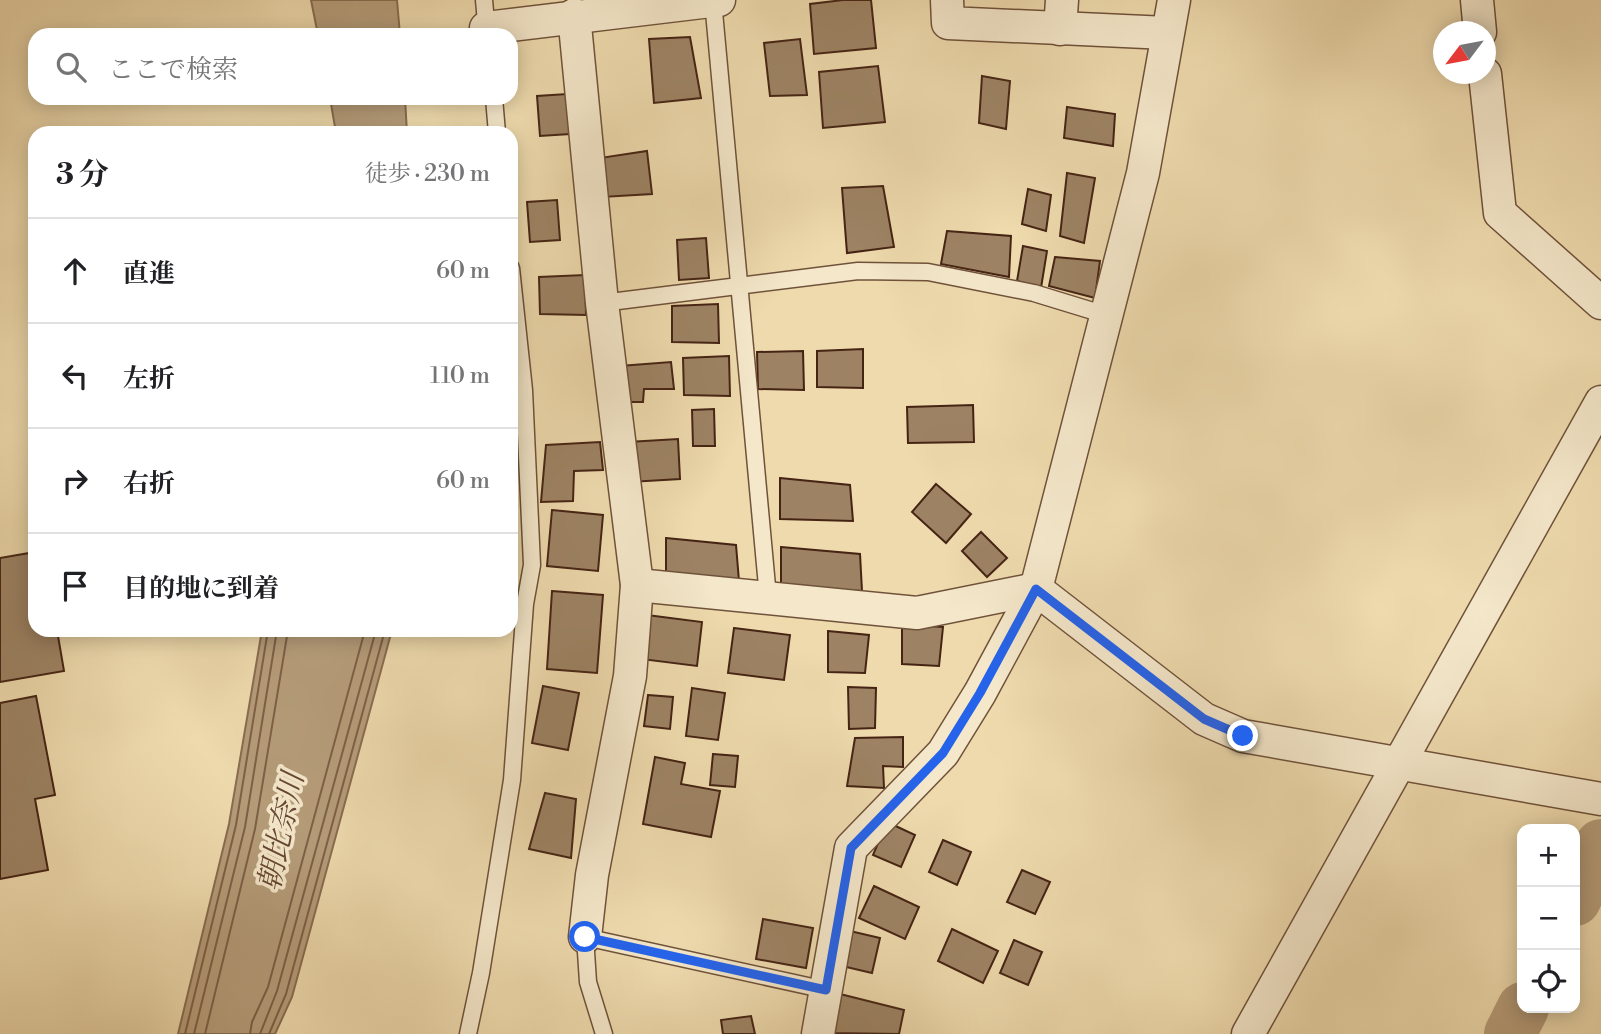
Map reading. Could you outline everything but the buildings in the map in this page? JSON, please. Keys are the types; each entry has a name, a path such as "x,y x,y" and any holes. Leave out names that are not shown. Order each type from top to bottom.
{"street":[{"path":"486,21 719,0"},
{"path":"947,0 948,23 1061,14 1167,33"},
{"path":"818,1034 851,848 943,753 980,693 1036,589 1143,173 1174,0"},
{"path":"1477,0 1479,21"},
{"path":"574,15 602,303 637,585 630,676 592,875 585,937"},
{"path":"1486,84 1500,213 1601,303"},
{"path":"1248,1034 1601,402"},
{"path":"637,585 917,614 1036,589 1204,719 1243,736 1597,799"}],"lane":[{"path":"713,1 768,597"},
{"path":"495,105 496,126"},
{"path":"602,303 858,271 928,272 1034,293 1106,315"},
{"path":"468,1034 481,973 512,780 525,604 532,565 524,390 518,334"},
{"path":"604,1034 589,982 585,937 826,990"}],"water":[{"path":"311,0 397,0 399,28 317,28"},
{"path":"331,105 405,105 407,126 335,126"},
{"name":"朝比奈川","path":"261,637 390,637 292,997 275,1034 178,1034 229,824"}],"waterway":[{"path":"1580,889 1601,845"},
{"path":"1510,1034 1520,1013"}],"route":[{"path":"585,937 826,990 851,848 943,753 980,693 1036,589 1204,719 1243,736"}]}
